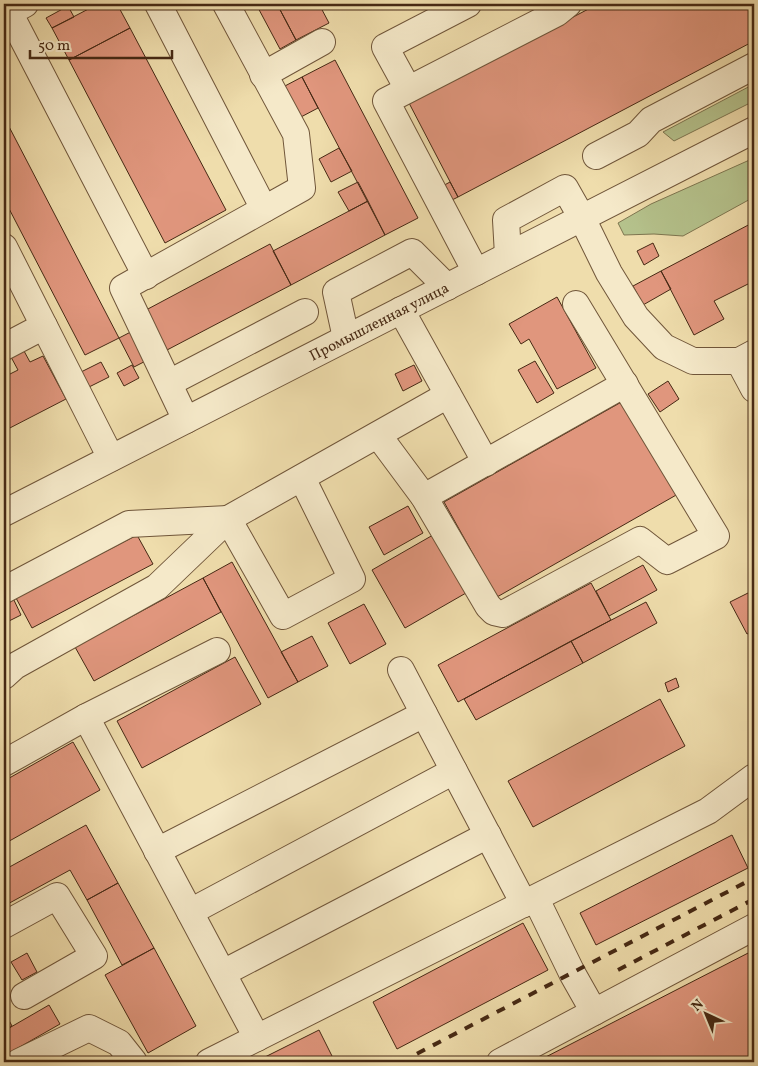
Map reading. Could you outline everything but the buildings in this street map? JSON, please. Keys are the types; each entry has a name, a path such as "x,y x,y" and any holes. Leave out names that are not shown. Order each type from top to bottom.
{"street":[{"path":"24,4 10,12 11,16 146,276"},
{"path":"158,4 264,209"},
{"path":"186,420 123,288 302,188 296,134 226,4"},
{"path":"408,89 385,47 468,4"},
{"path":"476,272 386,101 531,14 557,13 568,4"},
{"path":"263,74 322,42"},
{"path":"596,156 638,134 651,120 754,66"},
{"name":"Промышленная улица","path":"4,513 754,130"},
{"path":"582,218 609,273 636,317 664,347 693,361 747,357 754,389"},
{"path":"4,247 111,458"},
{"path":"346,338 336,292 412,252 447,286"},
{"path":"378,435 424,497 488,606 494,612 503,614 640,540 667,561 716,536 576,304"},
{"path":"401,310 486,462"},
{"path":"169,383 305,312"},
{"path":"4,347 44,326"},
{"path":"424,497 625,384"},
{"path":"7,666 157,587 228,519 448,395"},
{"path":"228,519 283,616 352,579 302,478"},
{"path":"4,590 129,524 228,519"},
{"path":"4,763 86,717 216,651"},
{"path":"401,670 488,835 530,901 594,1012"},
{"path":"157,851 424,714"},
{"path":"86,717 258,1038"},
{"path":"190,912 454,771"},
{"path":"209,1062 708,811 754,777"},
{"path":"223,973 488,835"},
{"path":"4,925 57,896 94,956 24,996"},
{"path":"500,1062 754,927"},
{"path":"19,1062 89,1028 119,1043 134,1062"}],"green space":[{"path":"754,84 754,101 674,141 663,132"},
{"path":"754,158 754,197 683,236 654,234 624,235 618,223 651,204"}],"railway":[{"path":"401,1062 754,878"},
{"path":"618,970 754,899"}]}
